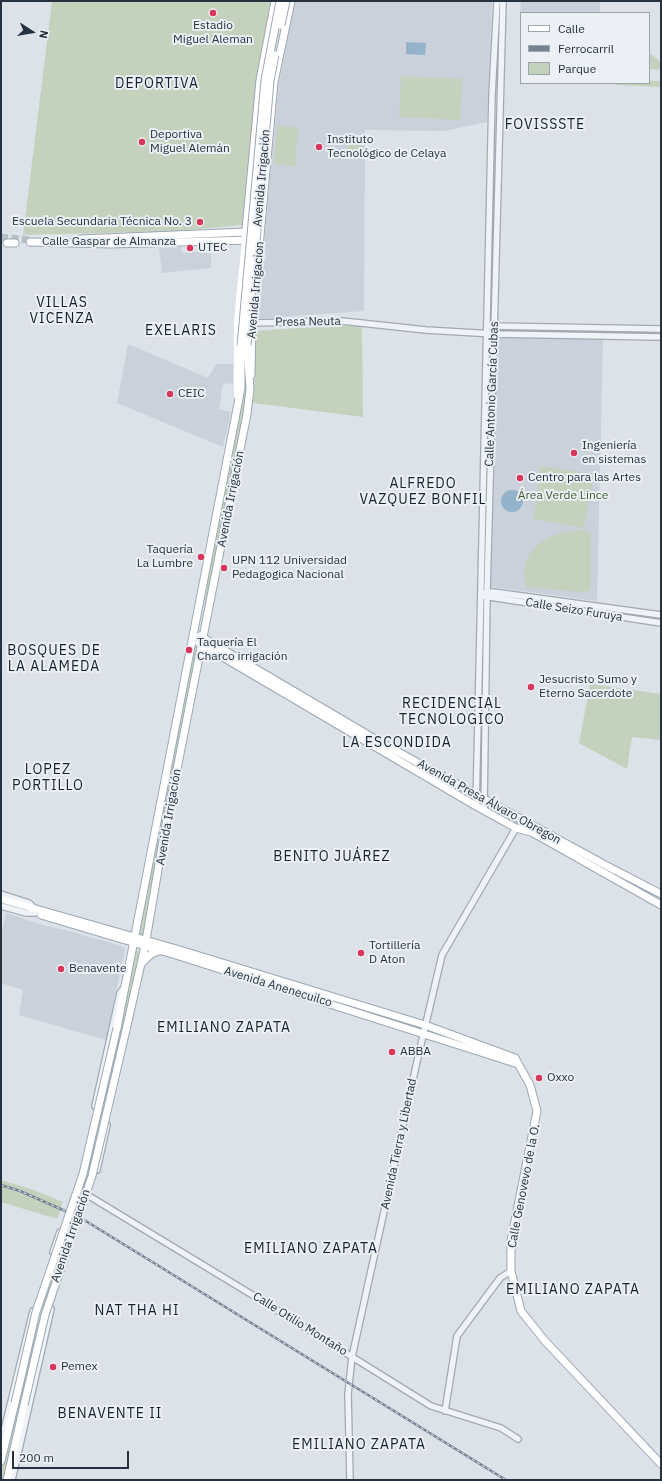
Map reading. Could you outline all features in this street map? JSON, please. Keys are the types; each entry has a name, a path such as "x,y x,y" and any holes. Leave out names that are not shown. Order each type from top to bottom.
{"main road":[{"name":"Avenida Irrigación","path":"7,1480 45,1315 92,1176 136,993 167,820 247,414 250,389 244,346 270,81 286,1"},
{"name":"Avenida Irrigacion","path":"250,389 252,324 274,82 291,1"},
{"name":"Avenida Irrigación","path":"1,1461 36,1312 83,1174 117,1028 236,416 241,388 265,80 276,2"},
{"path":"266,182 260,176 251,179 260,80 276,2"},
{"name":"Avenida Irrigacion","path":"236,416 237,320 251,179"},
{"name":"Calle Gaspar de Almanza","path":"246,232 135,238 30,241 110,244 260,240"},
{"path":"194,637 203,642"},
{"name":"Avenida Presa Álvaro Obregon","path":"203,642 212,651 437,784 516,828 531,832 544,839 661,905"},
{"name":"Avenida Presa Álvaro Obregon","path":"203,642 484,800 661,894"},
{"path":"199,659 212,651"},
{"name":"Avenida Anenecuilco","path":"1,898 36,911 145,943 515,1058"},
{"path":"131,957 122,936 132,931 138,924"},
{"path":"141,965 151,954 161,948 153,938 148,927"},
{"name":"Avenida Anenecuilco","path":"424,1029 520,1065"},
{"name":"Calle Genovevo de la O.","path":"515,1058 530,1085 537,1111 511,1241 511,1270 521,1311 531,1325 661,1464"}],"street":[{"name":"Calle Antonio García Cubas","path":"484,810 484,595 487,326 492,95 496,1"},
{"name":"Calle Antonio García Cubas","path":"476,806 494,334 499,95 503,1"},
{"path":"276,2 280,12 289,12"},
{"path":"492,95 499,95"},
{"path":"253,155 262,160 268,156"},
{"path":"244,256 252,254 258,262"},
{"name":"Presa Neuta","path":"252,324 342,321 487,334 661,337"},
{"path":"487,326 661,329"},
{"name":"Calle Seizo Furuya","path":"484,595 492,592 661,614"},
{"name":"Calle Seizo Furuya","path":"484,595 661,622"},
{"name":"Avenida Tierra y Libertad","path":"350,1480 348,1394 352,1356 424,1029 442,955 516,828"},
{"name":"Avenida Anenecuilco","path":"1,894 29,903 36,911 26,913 1,906"},
{"name":"Avenida Anenecuilco","path":"1,902 21,906"},
{"name":"Avenida Irrigación","path":"1,1443 26,1335 71,1201 85,1153 120,993 124,989"},
{"name":"Avenida Irrigación","path":"12,1480 52,1304 100,1158 136,993"},
{"path":"85,1153 93,1151 98,1154 100,1158"},
{"name":"Calle Otilio Montaño","path":"88,1196 352,1356 431,1406 502,1428 518,1439"},
{"path":"71,1201 78,1210 84,1208"},
{"path":"446,1411 457,1336 500,1278 511,1270"},
{"path":"37,1299 42,1305 52,1304"}],"shaded area":[{"name":"Instituto Tecnológico de Celaya","path":"295,1 492,1 487,122 444,131 365,130 364,311 255,319 264,260 266,258 264,243 279,82"},
{"path":"521,1 600,1 600,12 520,12"},
{"path":"181,247 182,253 204,251 205,253 211,252 211,268 162,273 159,248"},
{"path":"498,337 603,339 597,601 491,587"},
{"name":"CEIC","path":"128,344 208,378 216,364 233,364 233,384 223,383 219,409 231,412 223,447 117,403"},
{"name":"Benavente","path":"6,913 42,925 122,946 125,949 106,1040 19,1015 23,990 1,983 1,937"}],"green space":[{"name":"Deportiva Miguel Alemán","path":"52,1 273,1 256,90 242,225 177,231 23,235"},
{"path":"651,54 661,62 661,70 650,69"},
{"path":"401,76 462,79 460,120 399,117"},
{"path":"650,81 661,81 661,87 616,85 650,84"},
{"path":"277,126 298,127 295,166 274,164"},
{"path":"362,141 361,155 347,154 348,142"},
{"path":"329,326 362,326 363,417 253,403 255,331"},
{"path":"497,329 588,330 589,332 500,330"},
{"path":"246,372 247,397 202,624 208,575 240,413"},
{"name":"Área Verde Lince","path":"540,466 594,474 584,528 534,519"},
{"path":"583,530 591,533 591,588 588,591 580,592 526,587 526,562 531,552 539,544 548,538 559,534"},
{"path":"492,593 661,617 661,619 492,595"},
{"path":"194,647 197,648 144,937 140,934 146,895"},
{"path":"590,684 661,694 660,740 632,737 627,769 579,743"},
{"path":"382,747 473,796 474,797 472,798"},
{"path":"487,806 661,897 661,903 487,809"},
{"path":"137,950 139,951 132,997 103,1120 101,1120 100,1115 133,957"},
{"path":"95,1128 103,1129 78,1211 76,1211 73,1209"},
{"path":"1,1180 31,1189 63,1202 57,1219 1,1202"},
{"path":"65,1230 69,1230 71,1233 45,1307 42,1307"},
{"path":"36,1320 39,1324 6,1480 1,1480 1,1463"}],"water":[{"path":"406,42 426,43 425,55 406,54"},
{"path":"115,78 131,79 130,88 115,87"},
{"path":"512,490 520,493 523,501 520,509 512,512 504,509 501,501 504,493"}],"tunnel":[{"path":"1,237 30,240"}],"railway":[{"path":"1,1185 20,1191 81,1218 506,1480"}],"place":[{"name":"Estadio Miguel Aleman","path":"213,13"},
{"name":"Deportiva Miguel Alemán","path":"142,142"},
{"name":"Instituto Tecnológico de Celaya","path":"319,147"},
{"name":"Escuela Secundaria Técnica No. 3","path":"200,222"},
{"name":"UTEC","path":"190,248"},
{"name":"CEIC","path":"170,394"},
{"name":"Ingeniería en sistemas","path":"574,453"},
{"name":"Centro para las Artes","path":"520,478"},
{"name":"Taquería La Lumbre","path":"201,557"},
{"name":"UPN 112 Universidad Pedagogica Nacional","path":"224,568"},
{"name":"Taquería El Charco irrigación","path":"189,650"},
{"name":"Jesucristo Sumo y Eterno Sacerdote","path":"531,687"},
{"name":"Tortillería D Aton","path":"361,953"},
{"name":"Benavente","path":"61,969"},
{"name":"ABBA","path":"392,1052"},
{"name":"Oxxo","path":"539,1078"},
{"name":"Pemex","path":"53,1367"}],"district":[{"name":"DEPORTIVA","path":"157,84"},
{"name":"FOVISSSTE","path":"545,125"},
{"name":"VILLAS VICENZA","path":"62,312"},
{"name":"EXELARIS","path":"181,331"},
{"name":"ALFREDO VAZQUEZ BONFIL","path":"423,492"},
{"name":"BOSQUES DE LA ALAMEDA","path":"54,660"},
{"name":"RECIDENCIAL TECNOLOGICO","path":"452,712"},
{"name":"LA ESCONDIDA","path":"397,743"},
{"name":"LOPEZ PORTILLO","path":"48,778"},
{"name":"BENITO JUÁREZ","path":"332,857"},
{"name":"EMILIANO ZAPATA","path":"224,1028"},
{"name":"EMILIANO ZAPATA","path":"311,1249"},
{"name":"EMILIANO ZAPATA","path":"573,1290"},
{"name":"NAT THA HI","path":"137,1311"},
{"name":"BENAVENTE II","path":"110,1414"},
{"name":"EMILIANO ZAPATA","path":"359,1445"}]}
